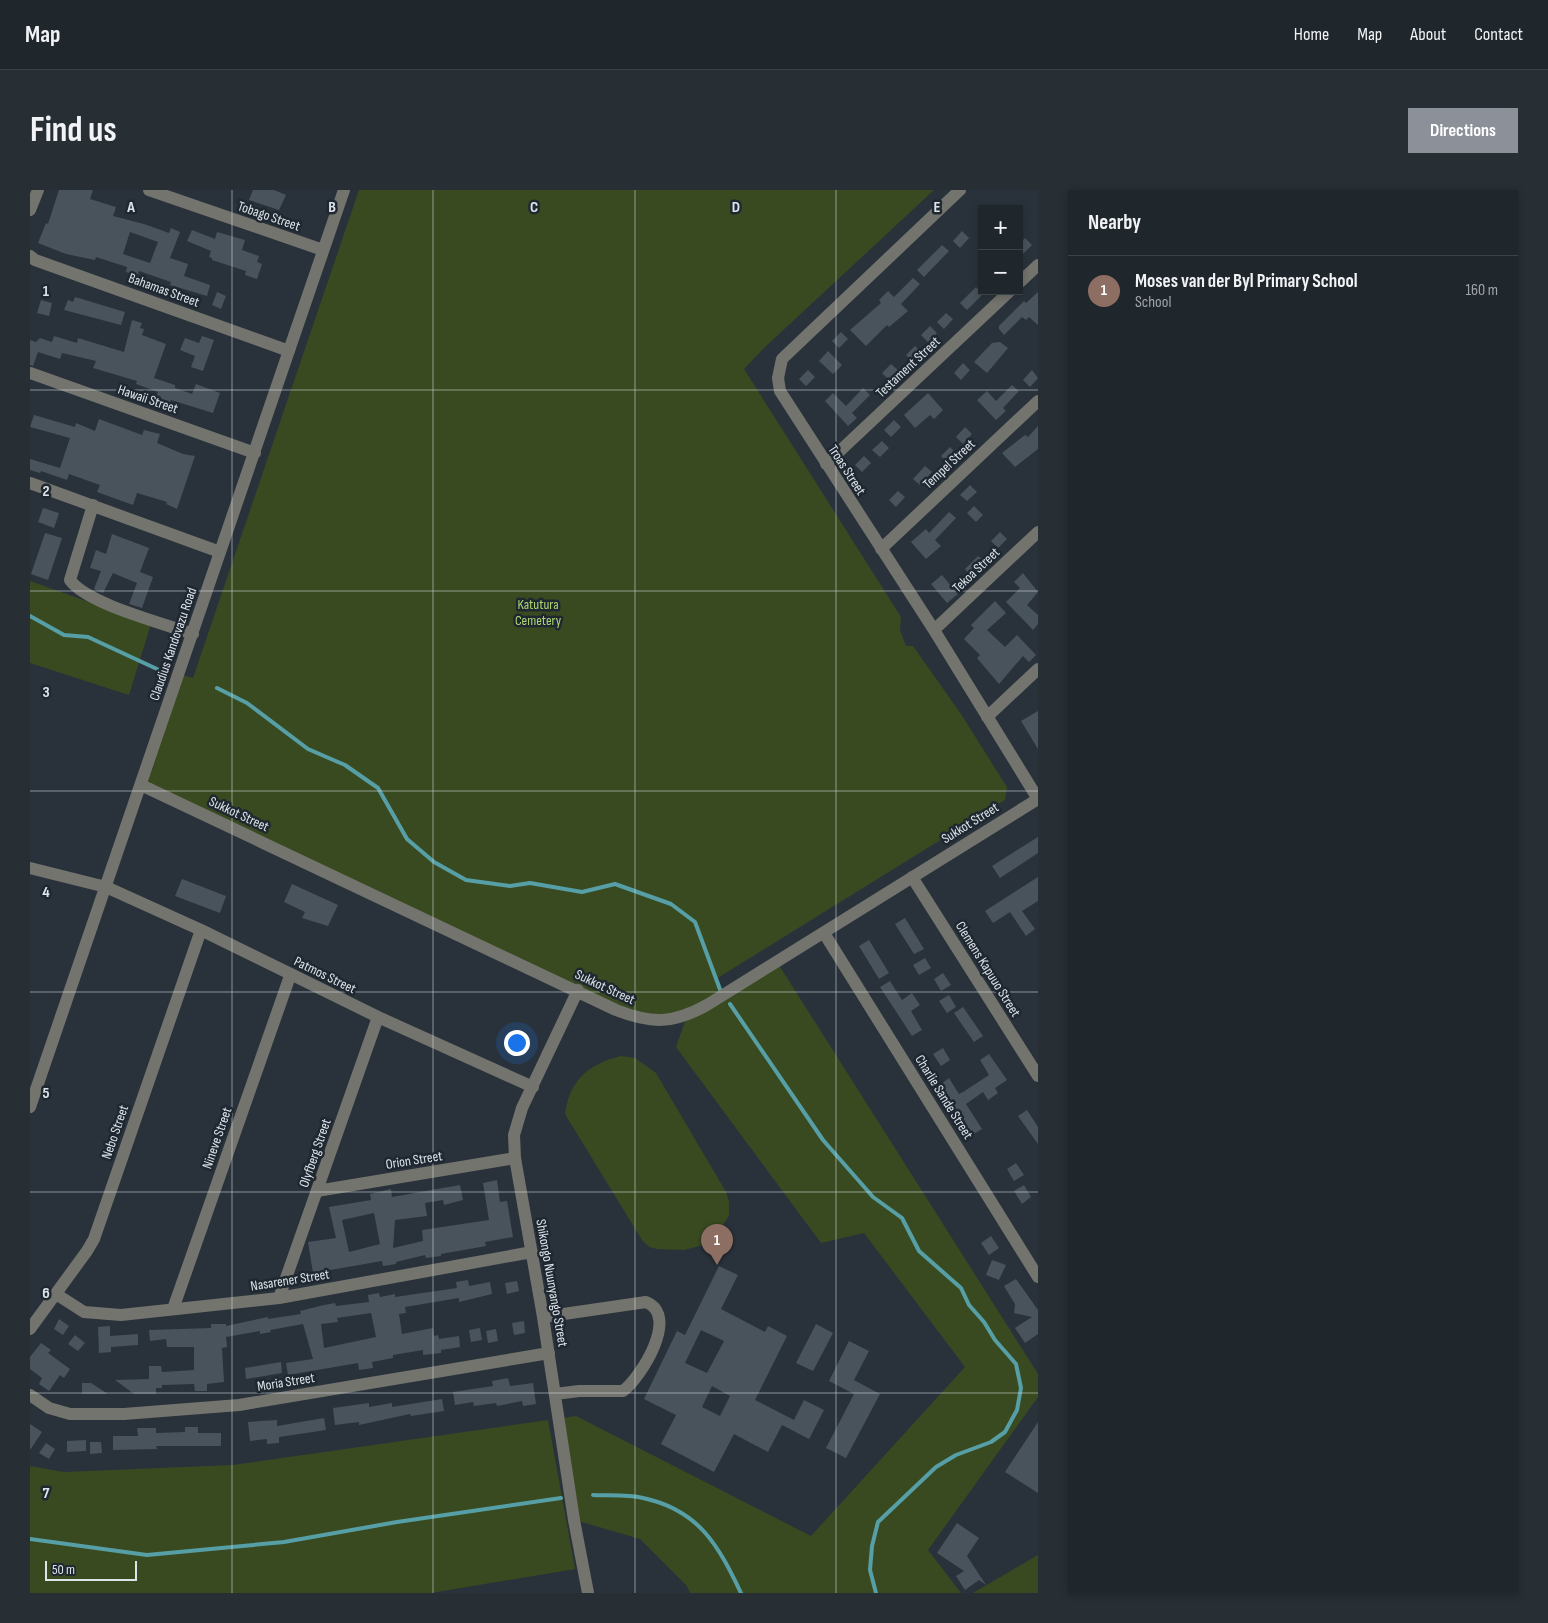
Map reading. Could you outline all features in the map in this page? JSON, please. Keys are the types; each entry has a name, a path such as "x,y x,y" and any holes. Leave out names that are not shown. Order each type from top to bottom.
{"street":[{"path":"30,210 38,190"},
{"name":"Tobago Street","path":"149,190 323,250"},
{"name":"Claudius Kandovazu Road","path":"30,1107 142,785 344,190"},
{"name":"Troas Street","path":"960,190 782,359 778,378 780,391 934,630 1038,799"},
{"name":"Bahamas Street","path":"30,256 35,260 289,351"},
{"path":"1023,279 1038,265"},
{"name":"Testament Street","path":"826,464 1006,295"},
{"name":"Hawaii Street","path":"30,373 255,453"},
{"name":"Tempel Street","path":"881,549 1038,401"},
{"path":"30,483 220,552"},
{"path":"93,505 70,580 76,588 104,602 193,634"},
{"name":"Tekoa Street","path":"934,630 1038,532"},
{"path":"987,717 1038,670"},
{"name":"Sukkot Street","path":"142,785 634,1017 667,1021 690,1014 824,933 1038,799"},
{"name":"Patmos Street","path":"30,868 106,887 201,930 290,976 533,1087"},
{"name":"Clemens Kapuuo Street","path":"912,877 1038,1076"},
{"name":"Nebo Street","path":"30,1329 88,1251 94,1239 201,930"},
{"name":"Charlie Sande Street","path":"824,933 1038,1277"},
{"name":"Nineve Street","path":"173,1309 290,976"},
{"name":"Shikongo Nuunyango Street","path":"578,990 516,1123 515,1158 549,1353 574,1520 588,1593"},
{"name":"Olyfberg Street","path":"279,1298 378,1017"},
{"name":"Orion Street","path":"317,1191 515,1158"},
{"name":"Nasarener Street","path":"56,1294 84,1312 120,1315 279,1298 532,1252"},
{"path":"543,1317 646,1302 653,1305 658,1312 660,1320 656,1342 651,1352 636,1375 622,1391 579,1391 555,1394"},
{"name":"Moria Street","path":"30,1396 49,1408 70,1414 124,1414 239,1405 549,1353"}],"green space":[{"name":"Katutura Cemetery","path":"359,190 934,190 764,348 744,369 901,617 900,630 906,646 913,646 961,714 1007,787 1005,800 716,979 721,992 777,962 1038,1374 1038,1397 928,1550 961,1593 690,1593 687,1586 640,1539 575,1520 557,1419 576,1416 811,1536 965,1367 864,1233 821,1243 676,1047 687,1016 649,1020 142,785 179,674 193,678"},
{"path":"30,581 151,624 129,695 30,663"},
{"path":"621,1056 635,1058 656,1073 726,1192 729,1202 729,1215 716,1236 707,1244 684,1250 649,1247 642,1240 565,1114 571,1091 576,1082 599,1064"},
{"path":"548,1420 575,1569 431,1593 30,1593 30,1466 64,1472 233,1465"},
{"path":"1038,1555 1038,1593 973,1593"}],"building":[{"path":"59,190 93,190 90,199 116,207 113,216 169,233 171,228 180,232 170,258 188,264 184,276 210,285 207,296 170,285 171,282 139,271 137,276 126,272 127,267 96,257 95,260 66,254 38,243 46,223 48,224","holes":["130,232 158,242 150,263 123,254"]},
{"path":"253,190 274,190 286,195 279,210 249,200"},
{"path":"192,230 215,239 217,232 245,240 242,250 259,256 257,262 262,264 257,279 245,275 246,271 212,260 209,257 211,251 187,241"},
{"path":"962,231 969,238 960,248 953,241"},
{"path":"1025,238 1032,245 1023,254 1023,250 1023,240"},
{"path":"942,245 949,251 924,277 917,270"},
{"path":"913,278 920,284 901,304 908,311 889,327 887,325 866,346 850,330 881,303 879,300 888,291 894,297"},
{"path":"976,287 978,295 982,295 967,310 960,303"},
{"path":"217,292 226,296 221,309 212,305"},
{"path":"1038,292 1038,325 1029,317 1026,320 1022,317 1004,335 999,326 1024,301 1026,303"},
{"path":"75,297 125,312 121,325 64,310 68,300 73,302"},
{"path":"41,300 52,303 49,316 37,313"},
{"path":"946,313 953,319 944,329 937,322"},
{"path":"132,320 142,323 140,328 144,329 142,335 166,344 154,378 175,385 175,388 192,394 196,384 220,393 213,413 171,400 170,402 156,398 158,392 136,384 137,381 93,368 96,361 62,353 60,359 38,352 33,366 30,365 30,340 36,342 40,338 52,342 54,336 77,343 78,338 124,352"},
{"path":"930,326 937,333 928,342 921,335"},
{"path":"841,332 848,339 839,348 832,341"},
{"path":"202,336 214,340 203,371 191,367 195,356 180,350 185,338 199,343"},
{"path":"1000,342 1008,348 987,373 974,362 992,343"},
{"path":"915,346 922,353 913,362 906,355"},
{"path":"828,351 842,365 833,374 819,361"},
{"path":"963,363 970,370 961,380 954,373"},
{"path":"891,364 898,370 889,380 882,373"},
{"path":"808,370 815,377 806,386 799,379"},
{"path":"1032,370 1038,378 1030,387 1023,380"},
{"path":"1012,385 1019,391 1003,408 1006,411 996,420 977,400 987,391 996,401"},
{"path":"863,388 870,395 852,413 857,418 848,426 825,401 833,393 846,406"},
{"path":"928,393 943,410 934,419 930,415 915,428 904,415"},
{"path":"34,415 75,427 76,423 95,431 99,419 142,435 144,430 160,434 157,443 183,454 195,456 177,509 166,504 167,502 137,493 133,505 97,492 100,485 69,474 67,480 41,471 40,473 30,470 30,459 60,468 70,438 30,427"},
{"path":"894,420 901,427 891,437 884,430"},
{"path":"1038,426 1038,449 1015,467 1002,453 1025,435 1028,437"},
{"path":"965,427 972,434 963,444 956,437"},
{"path":"882,441 889,448 880,457 872,450"},
{"path":"950,447 957,454 948,463 941,456"},
{"path":"864,456 871,463 862,472 855,465"},
{"path":"925,466 932,472 920,485 913,479"},
{"path":"970,485 977,492 967,501 960,495"},
{"path":"898,491 905,497 896,507 889,500"},
{"path":"974,506 983,515 976,522 967,513"},
{"path":"43,508 59,513 54,528 38,522"},
{"path":"949,512 956,518 935,540 941,546 926,559 911,542 926,529 929,533"},
{"path":"1000,532 1007,539 998,548 991,541"},
{"path":"45,533 62,538 48,580 31,574"},
{"path":"112,534 149,548 140,572 153,577 142,608 129,604 137,583 113,573 103,593 94,589 101,571 90,568 96,550 106,554"},
{"path":"978,556 986,563 973,577 965,569"},
{"path":"1023,573 1038,592 1027,605 1038,615 1038,624 1033,630 1006,602 1020,588 1014,582"},
{"path":"942,575 958,594 947,603 931,584"},
{"path":"995,601 1006,613 987,630 1005,647 1017,635 1036,655 1029,662 1023,656 999,684 977,658 980,655 964,639 974,628 971,625"},
{"path":"1038,711 1038,749 1021,721"},
{"path":"1038,837 1038,853 1000,878 992,866"},
{"path":"1038,877 1038,901 1022,911 1035,929 1026,936 1010,912 993,923 985,911"},
{"path":"182,879 226,896 220,913 175,896"},
{"path":"292,884 338,905 328,926 302,918 305,912 284,902"},
{"path":"905,918 924,949 914,954 895,924"},
{"path":"869,940 889,973 879,979 859,946"},
{"path":"925,958 931,968 919,975 913,965"},
{"path":"943,973 951,985 941,991 934,979"},
{"path":"890,981 902,1000 912,993 920,1005 911,1011 922,1030 912,1036 880,987"},
{"path":"949,995 956,1007 947,1013 939,1001"},
{"path":"963,1007 983,1036 974,1042 954,1013"},
{"path":"943,1048 950,1060 941,1066 933,1054"},
{"path":"989,1054 1007,1080 995,1088 998,1093 988,1100 983,1092 966,1104 982,1129 972,1135 940,1085 949,1078 959,1094 963,1092 989,1075 980,1060"},
{"path":"1027,1110 1038,1127 1038,1144 1018,1116"},
{"path":"1016,1163 1024,1175 1014,1181 1007,1169"},
{"path":"497,1180 500,1202 507,1201 513,1237 485,1242 486,1246 441,1254 441,1256 426,1258 425,1255 396,1262 396,1264 383,1266 382,1261 313,1273 308,1242 336,1238 329,1207 371,1200 370,1194 391,1189 392,1197 460,1185 463,1200 444,1205 443,1200 425,1203 427,1216 395,1220 393,1248 423,1241 422,1230 489,1220 483,1183","holes":["374,1213 380,1244 349,1252 342,1220"]},
{"path":"1024,1185 1031,1197 1022,1204 1014,1191"},
{"path":"991,1236 999,1248 989,1255 981,1243"},
{"path":"992,1260 1006,1265 999,1280 986,1275"},
{"path":"719,1266 738,1275 721,1309 765,1332 768,1326 787,1336 755,1400 794,1420 804,1400 824,1410 809,1439 782,1425 768,1452 734,1434 714,1472 661,1444 676,1415 644,1399 677,1331 685,1335","holes":["701,1330 724,1341 707,1373 685,1363","712,1386 730,1396 720,1416 702,1407"]},
{"path":"1016,1279 1038,1310 1038,1334 1025,1343 1015,1328 1032,1317 1014,1313 1015,1304 1004,1286"},
{"path":"468,1280 469,1286 490,1282 492,1294 459,1302 459,1298 405,1307 406,1313 399,1314 402,1334 433,1328 434,1336 438,1335 439,1339 459,1336 460,1347 441,1350 441,1353 423,1355 423,1350 393,1355 393,1358 372,1362 373,1368 359,1370 358,1363 288,1375 286,1363 313,1359 303,1324 270,1330 271,1332 260,1334 260,1331 226,1337 227,1347 222,1348 224,1382 207,1384 207,1391 195,1391 194,1384 162,1385 162,1388 156,1388 156,1394 134,1394 115,1380 149,1379 149,1366 161,1366 162,1372 194,1370 194,1347 167,1347 166,1339 150,1341 149,1330 211,1328 211,1324 226,1324 226,1326 268,1317 268,1319 301,1314 300,1311 335,1303 336,1306 369,1302 368,1295 379,1293 380,1297 395,1294 395,1297 457,1288 456,1282","holes":["371,1313 376,1337 324,1348 321,1324 338,1322 337,1318"]},
{"path":"517,1281 519,1291 507,1294 505,1283"},
{"path":"59,1319 69,1326 63,1335 54,1329"},
{"path":"524,1321 525,1333 514,1335 512,1323"},
{"path":"816,1324 833,1333 813,1371 796,1363"},
{"path":"110,1326 110,1336 138,1334 138,1345 111,1347 111,1352 99,1353 98,1327"},
{"path":"480,1328 482,1340 471,1342 469,1330"},
{"path":"496,1329 498,1341 488,1343 486,1331"},
{"path":"75,1335 85,1343 78,1351 68,1344"},
{"path":"849,1341 869,1351 854,1380 880,1394 846,1458 826,1448 854,1394 829,1381"},
{"path":"41,1343 51,1350 48,1353 70,1369 64,1378 60,1375 49,1391 39,1384 42,1378 30,1369 30,1357"},
{"path":"281,1362 282,1373 246,1379 245,1368"},
{"path":"508,1378 510,1386 533,1383 536,1404 523,1406 522,1401 497,1406 496,1403 474,1406 473,1402 455,1405 453,1392 493,1386 492,1381"},
{"path":"82,1383 91,1383 108,1394 82,1394"},
{"path":"442,1399 444,1411 411,1416 410,1414 359,1425 359,1422 335,1425 333,1408 369,1403 369,1407 392,1403 392,1407"},
{"path":"324,1418 326,1430 279,1437 279,1443 267,1444 267,1439 250,1441 248,1422 277,1420 277,1426"},
{"path":"1038,1422 1038,1493 1005,1472"},
{"path":"30,1424 42,1432 30,1450"},
{"path":"185,1427 198,1427 198,1433 221,1433 221,1446 156,1446 157,1449 113,1450 113,1436 138,1436 137,1428 156,1428 156,1433 185,1432"},
{"path":"86,1440 86,1451 67,1452 67,1441"},
{"path":"90,1442 101,1442 102,1453 90,1454"},
{"path":"46,1443 55,1449 49,1459 39,1453"},
{"path":"957,1523 979,1538 967,1556 986,1585 979,1580 965,1590 956,1576 964,1571 937,1553"}],"waterway":[{"path":"30,616 64,635 88,637 157,669"},
{"path":"217,688 247,703 308,749 345,765 378,788 407,839 434,862 466,880 510,886 530,883 582,892 615,884 671,904 695,922 721,992"},
{"path":"730,1004 823,1140 873,1197 902,1218 919,1251 961,1288 969,1305 1016,1364 1021,1388 1017,1410 1005,1432 991,1442 956,1455 936,1467 878,1522 872,1546 870,1570 876,1593"},
{"path":"593,1495 643,1498 679,1511 693,1521 715,1545 741,1593"},
{"path":"30,1539 147,1555 284,1542 397,1522 561,1498"}],"place":[{"name":"Moses van der Byl Primary School","path":"717,1265"}]}
